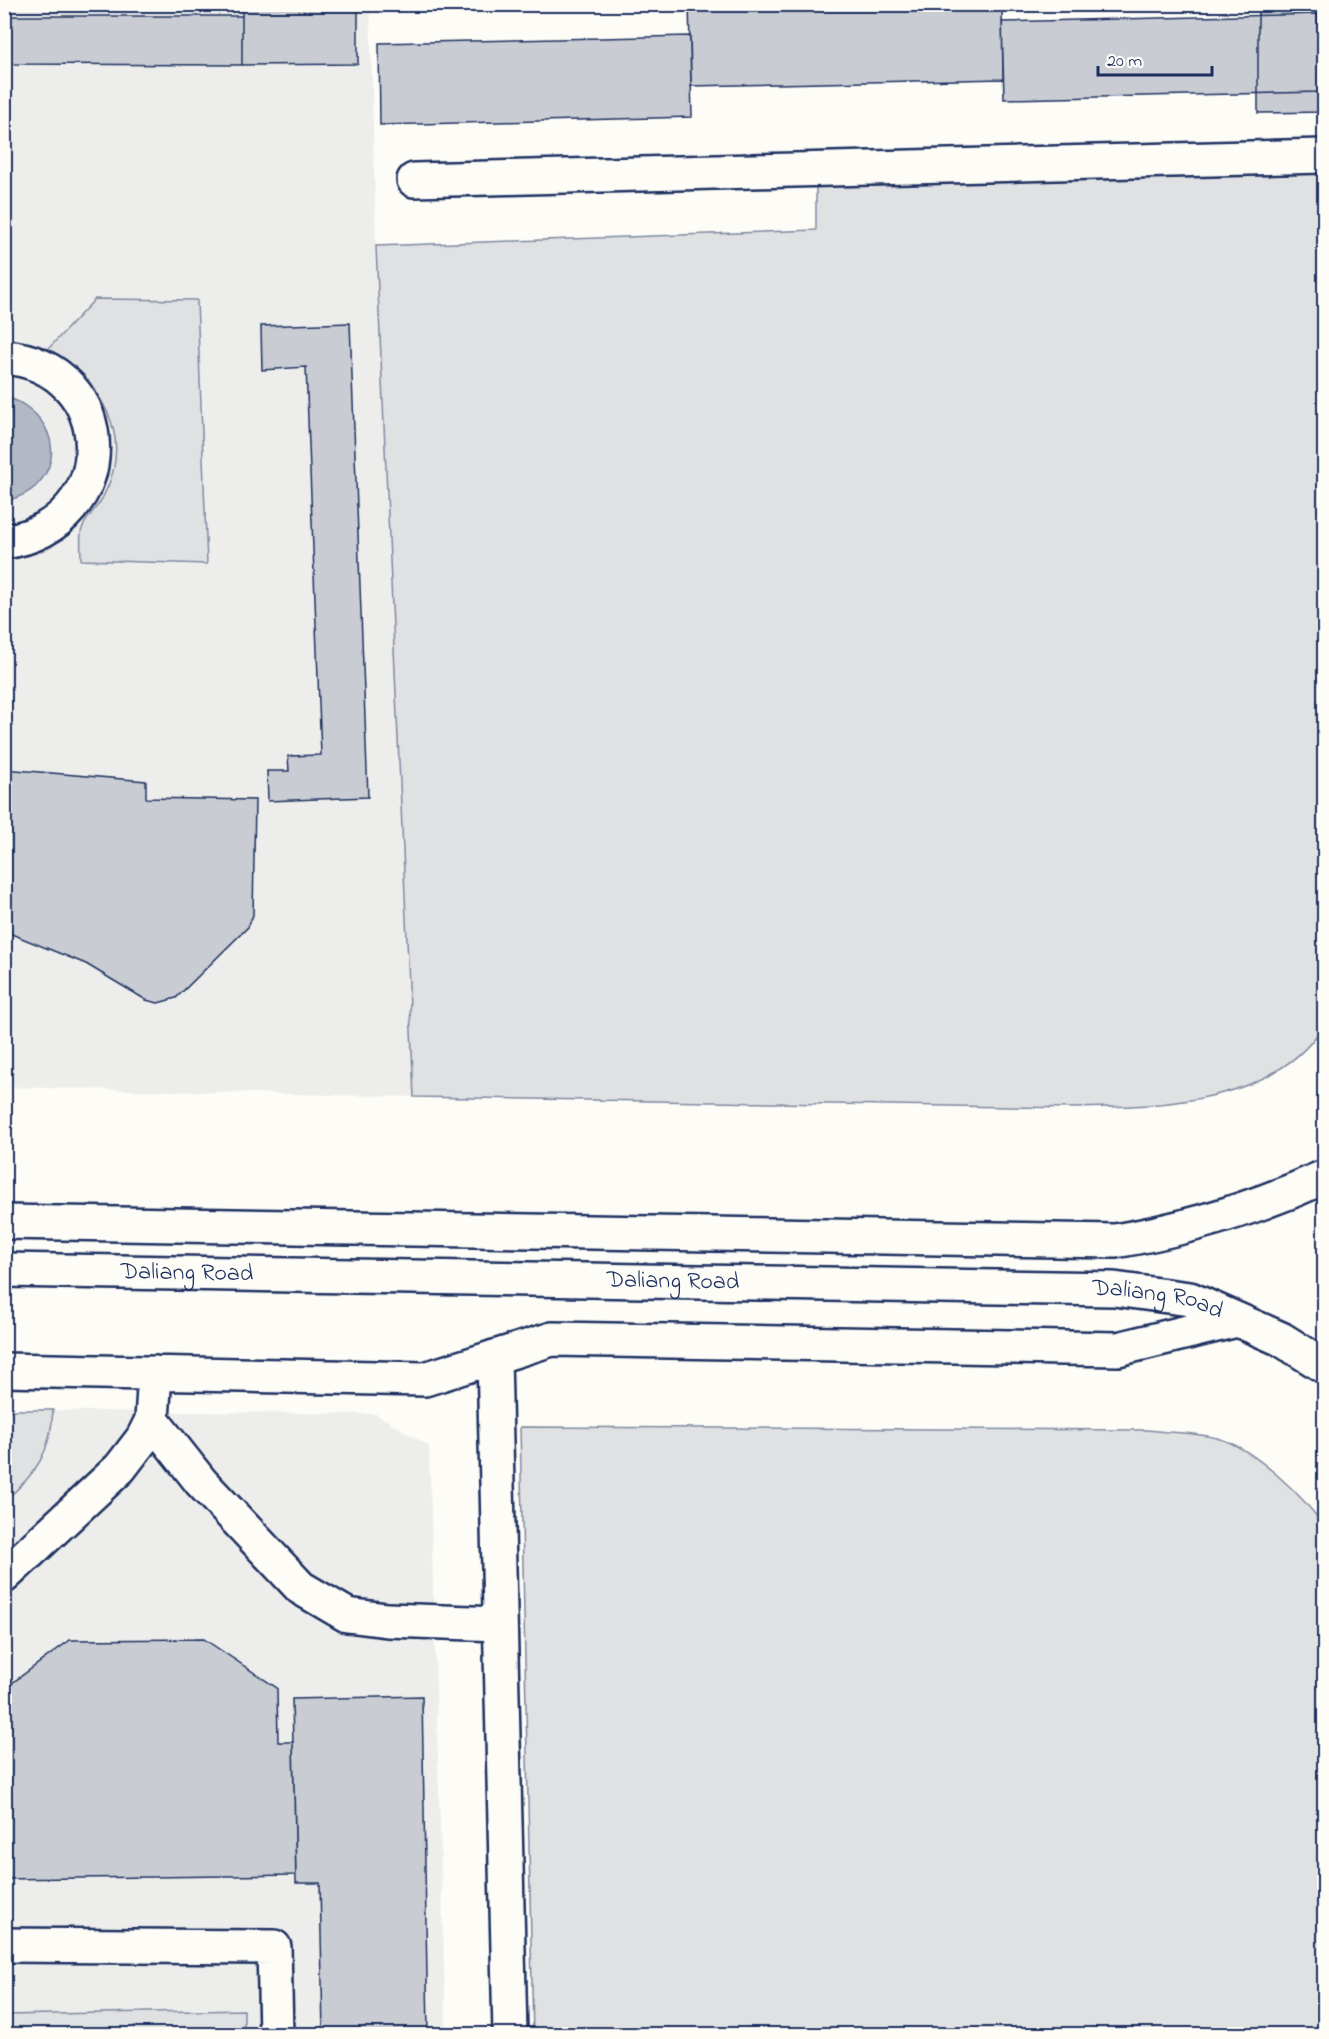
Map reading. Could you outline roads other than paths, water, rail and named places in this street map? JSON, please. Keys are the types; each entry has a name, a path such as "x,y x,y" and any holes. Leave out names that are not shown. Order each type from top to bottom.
{"main road":[{"path":"414,180 1324,156"},
{"path":"4,357 39,365 58,377 74,393 89,423 93,456 84,489 64,517 46,531 25,540 4,543"},
{"name":"Daliang Road","path":"4,1222 1115,1241 1196,1225 1268,1203 1324,1177"},
{"name":"Daliang Road","path":"4,1270 1114,1289 1190,1299 1281,1339 1324,1366"},
{"path":"4,1370 425,1378 552,1339 1118,1349 1237,1320"},
{"path":"494,1357 510,2034"},
{"path":"4,1576 120,1468 143,1438 152,1420 155,1373"},
{"path":"152,1420 201,1482 301,1588 347,1615 500,1624"},
{"path":"4,1946 274,1947 276,2034"}]}
